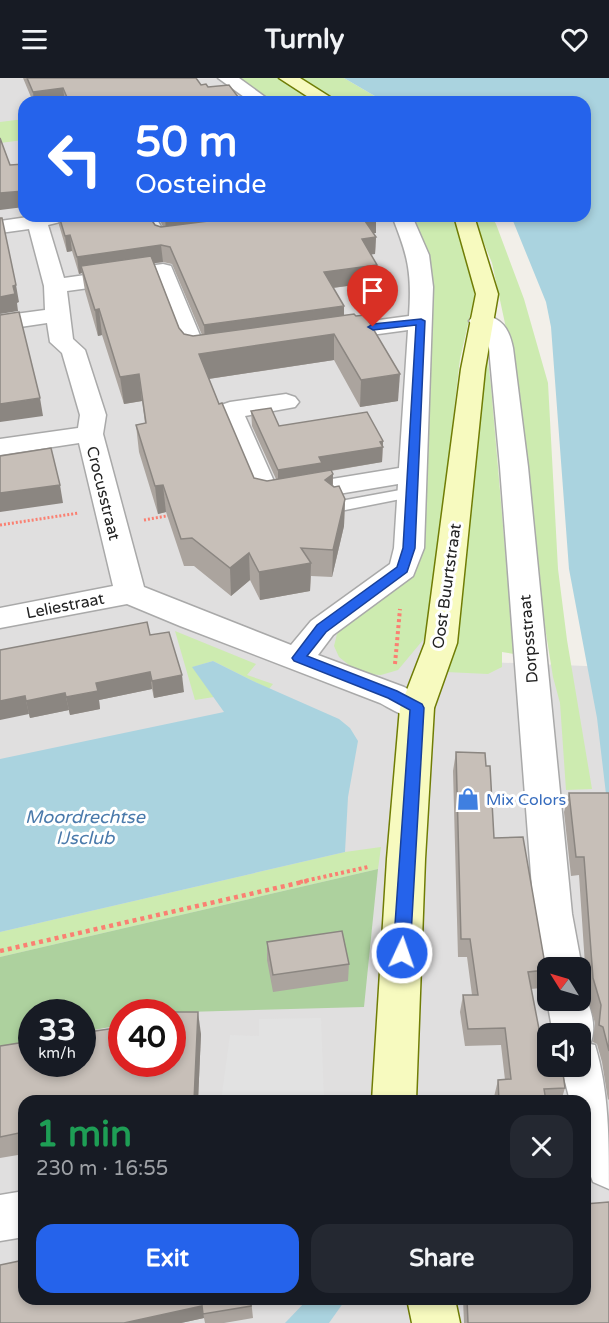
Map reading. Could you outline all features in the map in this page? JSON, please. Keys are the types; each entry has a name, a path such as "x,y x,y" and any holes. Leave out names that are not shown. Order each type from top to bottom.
{"street":[{"path":"227,78 254,96"},
{"path":"288,78 319,96"},
{"path":"0,227 31,222"},
{"name":"Crocusstraat","path":"49,222 57,315 63,342 73,350 93,415 90,434 130,592"},
{"path":"298,658 322,628 403,569 409,548 422,287 418,255 404,222"},
{"name":"Oost Buurtstraat","path":"394,1095 406,859 405,701 441,643 473,369 487,294 466,222"},
{"path":"55,286 164,271 195,353 242,346"},
{"path":"0,323 57,315"},
{"path":"301,338 421,321"},
{"name":"Dorpsstraat","path":"481,321 492,324 497,329 501,348 514,467 553,914 560,957"},
{"path":"286,402 230,410 267,498 411,484"},
{"path":"0,447 90,434"},
{"path":"130,592 191,619 298,658 405,701"},
{"name":"Leliestraat","path":"0,618 130,592"},
{"path":"135,629 191,619"},
{"path":"585,1077 590,1095"},
{"path":"591,1100 609,1167"},
{"path":"0,1218 18,1215"},
{"path":"432,1305 436,1323"}],"lane":[{"path":"153,222 162,238 184,235"},
{"path":"335,507 411,484"}],"path":[{"path":"0,525 179,514"},
{"path":"403,569 405,701"},
{"path":"0,951 406,859"}],"shaded area":[{"path":"0,78 265,78 302,96 18,96 18,222 430,222 487,662 609,667 609,1323 0,1323"},
{"path":"321,1018 324,1095 222,1095 230,1035 259,1036 259,1019"}],"green space":[{"path":"235,78 282,78 314,96 261,96"},
{"path":"299,78 344,78 375,96 330,96"},
{"path":"18,120 18,141 0,143 0,122"},
{"path":"411,222 455,222 474,282 474,298 460,359 428,634 398,670 381,675 365,674 349,665 339,657 334,646 337,634 344,625 408,579"},
{"path":"475,222 495,222 496,224 524,299 548,383 558,569 567,640 592,789 566,790 560,703 553,677 544,621 535,620 509,342 492,263"},
{"path":"483,354 487,354 491,386 514,654 502,652 502,667 488,674 446,672"},
{"path":"175,631 256,664 247,675 273,684 269,689 213,661 193,667 214,697 195,700"},
{"path":"381,847 378,869 0,957 0,932 345,852"},
{"path":"378,869 364,1007 186,1012 186,999 108,999 108,1027 96,1030 96,999 18,999 18,1046 0,1049 0,957"}],"water":[{"path":"344,78 609,78 609,800 606,794 597,718 569,569 551,327 546,302 513,222 591,222 591,96 375,96"},
{"name":"Moordrechtse IJsclub","path":"213,661 339,719 350,728 358,741 348,797 345,852 0,932 0,759 224,712 192,667"},
{"path":"302,1305 342,1305 329,1323 285,1323"}],"building":[{"path":"27,78 196,78 201,85 206,84 208,87 229,85 237,96 66,96 63,88 33,92"},
{"path":"0,138 10,165 18,164 18,192 0,193"},
{"path":"0,218 2,218 16,285 13,286 15,294 0,297"},
{"path":"61,222 153,222 161,227 201,222 366,222 376,237 362,239 377,265 324,272 344,306 204,325 170,247 161,245 77,257 70,235 65,236"},
{"path":"151,256 179,328 184,334 193,336 354,314 356,316 365,315 400,374 361,380 334,334 199,354 219,404 222,403 254,478 267,481 331,470 333,474 325,480 334,487 339,486 345,499 333,550 301,548 311,563 259,572 249,553 230,568 192,538 181,539 163,485 155,486 136,425 146,423 139,374 120,377 99,309 95,310 81,266"},
{"path":"19,312 40,398 0,404 0,315"},
{"path":"271,408 279,426 367,412 383,441 380,442 383,447 319,457 322,463 278,470 251,411"},
{"path":"51,448 60,485 0,493 0,456"},
{"path":"147,622 150,635 169,632 182,675 152,681 150,672 96,683 98,691 66,697 65,693 26,701 25,696 0,701 0,650"},
{"path":"456,752 485,753 486,766 490,766 494,838 523,837 544,957 537,957 537,971 528,972 538,1023 537,1077 564,1077 565,1088 544,1089 545,1095 499,1095 498,1080 511,1079 505,1028 468,1029 463,995 478,995 470,939 461,939"},
{"path":"569,793 609,793 609,1051 603,1027 599,1025 601,1005 593,978 584,857 576,857"},
{"path":"342,931 349,964 273,975 267,942"},
{"path":"186,1012 198,1012 194,1095 18,1095 18,1133 0,1137 0,1046 18,1043 18,1077 96,1077 96,1031 108,1029 108,1077 186,1077"},
{"path":"609,1202 609,1323 468,1323 467,1305 591,1305 591,1204"},
{"path":"18,1261 18,1305 251,1306 203,1314 202,1306 124,1323 0,1323 0,1265"}],"place":[{"name":"Mix Colors","path":"468,799"}],"route":[{"path":"373,327 421,321 409,548 403,569 322,628 298,658 392,695 417,708 402,953"}]}
